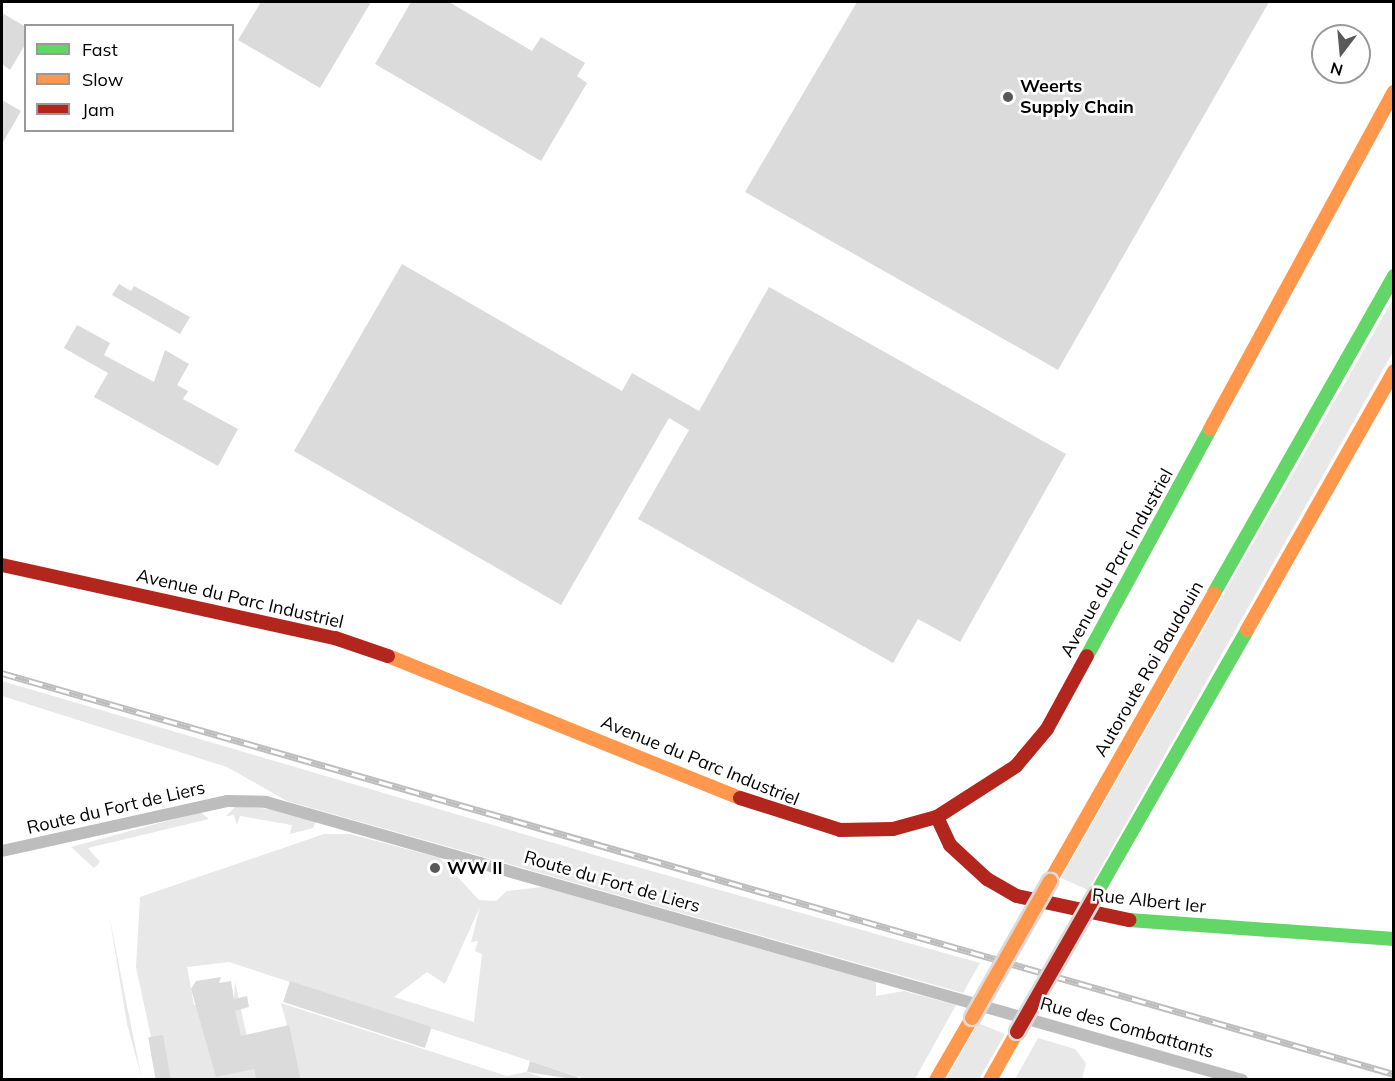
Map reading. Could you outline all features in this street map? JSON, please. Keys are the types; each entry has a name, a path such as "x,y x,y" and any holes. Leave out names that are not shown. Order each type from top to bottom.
{"main road":[{"name":"Avenue du Parc Industriel","path":"2,565 335,638 425,668 787,817 840,830 893,829 937,817 1007,773 1047,729 1394,92"},
{"name":"Autoroute Roi Baudouin","path":"936,1080 1394,276"},
{"path":"990,1080 1394,371"},
{"name":"Rue Albert Ier","path":"937,817 950,845 987,879 1029,900 1118,919 1394,939"}],"street":[{"name":"Route du Fort de Liers","path":"2,851 227,801 266,802 1001,1011"},
{"name":"Rue des Combattants","path":"1001,1011 1242,1080"}],"shaded area":[{"path":"1393,299 1393,352 1088,890 1061,878"},
{"path":"2,681 605,858 980,963 963,993 287,801 227,767 2,696"},
{"path":"236,806 281,810 316,821 313,828 290,834 292,825 240,816 237,825 234,815 226,816"},
{"path":"200,812 209,819 88,848 100,862 94,868 71,847"},
{"path":"324,834 350,834 440,858 479,900 496,901 507,891 542,887 876,982 876,996 904,991 956,1005 915,1079 585,1079 229,962 187,967 194,1005 234,999 235,981 256,1079 160,1079 136,967 140,897","holes":["480,907 471,942 478,941 475,951 482,954 474,1022 394,997 427,972 445,984"]},
{"path":"109,914 126,1001 142,1079 127,1024"},
{"path":"281,1003 507,1076 526,1072 547,1079 301,1079"},
{"path":"978,1023 1005,1034 979,1079 946,1080"},
{"path":"1038,1038 1075,1049 1086,1063 1082,1079 1015,1079"}],"building":[{"path":"261,2 371,2 320,88 238,40"},
{"path":"411,2 449,2 532,51 541,37 585,63 577,76 587,83 541,161 375,64"},
{"name":"Weerts Supply Chain","path":"857,2 1269,2 1058,370 745,192"},
{"path":"2,13 24,26 24,46 10,70 2,64"},
{"path":"2,100 21,111 2,144"},
{"path":"402,264 622,391 632,373 699,411 769,287 1066,454 960,642 918,619 893,663 638,519 689,430 669,418 561,605 294,451"},
{"path":"119,284 131,291 134,286 190,317 180,334 112,295"},
{"path":"77,325 110,343 104,355 154,382 165,350 189,364 177,385 188,391 183,399 238,429 218,466 94,397 108,373 64,348"},
{"path":"221,977 219,983 231,981 234,999 247,996 249,1007 235,1011 241,1036 289,1025 301,1080 256,1080 254,1069 216,1077 191,989 196,981"},
{"path":"290,981 432,1027 425,1048 283,1002"},
{"path":"163,1035 171,1080 156,1080 148,1038"},
{"path":"530,1061 578,1077 578,1080 527,1072"}],"railway":[{"path":"2,673 1394,1074"}],"traffic: fast":[{"path":"1214,593 1394,276"},
{"path":"1087,656 1210,429"},
{"path":"1096,894 1247,630"},
{"path":"1129,920 1394,939"}],"traffic: slow":[{"path":"1210,429 1394,92"},
{"path":"1247,630 1394,371"},
{"path":"1050,881 1214,593"},
{"path":"388,656 740,798"},
{"path":"972,1018 1050,881"},
{"path":"936,1080 972,1018"},
{"path":"990,1080 1017,1032"}],"traffic: jam":[{"path":"2,565 335,638 388,656"},
{"path":"740,798 840,830 893,829 937,817 1016,766 1047,729 1087,656"},
{"path":"937,817 950,845 987,879 1017,896 1129,920"},
{"path":"1017,1032 1096,894"}],"place":[{"name":"Weerts Supply Chain","path":"1008,97"},
{"name":"WW II","path":"435,868"}]}
